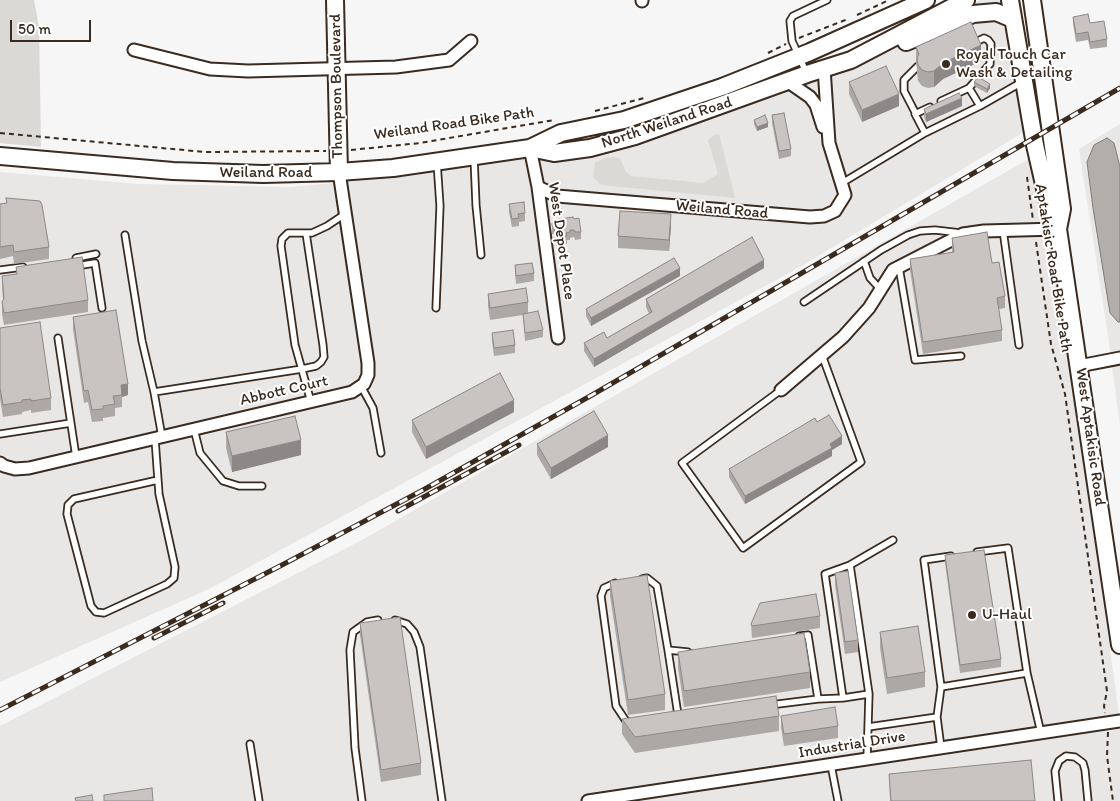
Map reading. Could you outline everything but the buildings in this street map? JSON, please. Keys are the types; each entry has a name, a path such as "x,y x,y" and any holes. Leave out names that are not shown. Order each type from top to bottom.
{"main road":[{"name":"Thompson Boulevard","path":"335,0 339,172"},
{"name":"North Weiland Road","path":"530,148 561,133 624,120 722,87 800,56 926,0"},
{"name":"North Weiland Road","path":"530,148 554,154 590,148 636,136 850,60 966,0"},
{"name":"West Aptakisic Road","path":"1010,0 1035,145 1051,215 1058,228 1120,645"},
{"name":"West Aptakisic Road","path":"1032,0 1062,209 1058,228"},
{"path":"824,68 848,68 973,14 996,12 1013,18"},
{"name":"Weiland Road","path":"0,156 173,171 263,174 339,172 436,162 530,148"}],"street":[{"path":"134,50 210,69 396,67 449,60 471,41"},
{"path":"824,68 829,143"},
{"path":"787,81 810,97 816,105 842,183"},
{"name":"West Depot Place","path":"530,148 538,187 558,338"},
{"path":"339,172 368,363 368,374 364,384 361,386"},
{"name":"Weiland Road","path":"538,187 557,196 810,217 824,216 835,211 845,195 842,183"},
{"path":"781,390 843,337 869,308 893,270 964,234 1003,230 1058,228"},
{"path":"1080,366 1120,358"},
{"name":"Abbott Court","path":"0,463 15,469 29,468 352,392 361,386"},
{"name":"Industrial Drive","path":"588,801 1120,721"}],"lane":[{"path":"807,74 792,41 790,21 793,16 827,0"},
{"path":"916,114 969,88 990,64 991,44 988,40 984,38 965,46"},
{"path":"925,133 904,90 904,80 918,66 926,63"},
{"path":"842,183 925,133 980,106 1023,81"},
{"path":"969,88 980,106"},
{"path":"474,157 481,255"},
{"path":"436,162 440,206 436,308"},
{"path":"311,402 296,344 281,246 282,239 288,233 312,233 345,214"},
{"path":"804,302 908,234 934,230 964,234"},
{"path":"1003,230 1019,345"},
{"path":"154,392 302,369 316,366 321,362 324,357 306,233"},
{"path":"125,235 142,341 154,392 158,438 158,480 175,566 174,578 166,584 104,613 96,612 91,606 68,514 68,505 74,499 158,480"},
{"path":"67,259 96,254"},
{"path":"864,261 870,278 881,290"},
{"path":"66,268 95,263 102,308"},
{"path":"0,270 29,266"},
{"path":"899,267 915,360 961,356"},
{"path":"10,276 28,273"},
{"path":"58,338 76,457"},
{"path":"781,390 682,463 743,548 860,462 822,355"},
{"path":"361,386 373,408 381,453"},
{"path":"0,434 70,423"},
{"path":"194,429 200,453 223,481 239,486 262,486"},
{"path":"843,698 825,574 850,565 893,540"},
{"path":"971,553 1008,548 1027,673 1041,733"},
{"path":"941,748 937,717 941,688 924,560 961,555"},
{"path":"850,565 869,694 867,759"},
{"path":"638,580 647,578 657,586 678,715"},
{"path":"619,583 610,584 604,588 601,596 616,706 626,721 635,723"},
{"path":"392,619 407,624 414,632 420,647 442,801"},
{"path":"362,801 355,748 350,650 353,632 367,622 384,620"},
{"path":"789,638 808,635 818,699"},
{"path":"668,650 697,651"},
{"path":"941,688 1027,673"},
{"path":"762,706 869,694"},
{"path":"670,717 688,714"},
{"path":"868,727 937,717"},
{"path":"250,744 259,801"},
{"path":"1058,801 1055,771 1060,761 1066,756 1075,757 1083,762 1088,801"},
{"path":"831,764 838,801"}],"path":[{"path":"767,54 792,41 889,0"},
{"path":"591,112 651,96"},
{"name":"Weiland Road Bike Path","path":"0,133 205,152 338,151 420,143 555,120"},
{"name":"Aptakisic Road Bike Path","path":"1027,169 1051,344 1065,394 1107,691 1104,706"},
{"path":"1109,737 1107,756 1113,801"}],"shaded area":[{"path":"0,0 34,0 39,27 41,147 0,143"},
{"path":"980,0 1006,0 1034,126 800,267 209,589 0,682 0,172 140,184 290,187 408,176 671,123 830,73"},
{"path":"1120,124 1120,426 1079,149"},
{"path":"719,134 735,198 601,185 593,177 595,163 604,158 613,157 620,158 626,172 631,176 703,183 718,174 708,140 714,135"},
{"path":"1107,138 1114,143 1120,167 1120,322 1110,313 1087,162 1094,145"},
{"path":"1039,153 1120,720 1120,801 0,801 0,726 362,540"}],"railway":[{"path":"0,710 423,490 592,395 1120,88"},
{"path":"398,511 519,445"},
{"path":"154,638 223,603"}],"place":[{"name":"Royal Touch Car Wash & Detailing","path":"946,64"},
{"name":"U-Haul","path":"972,615"}]}
